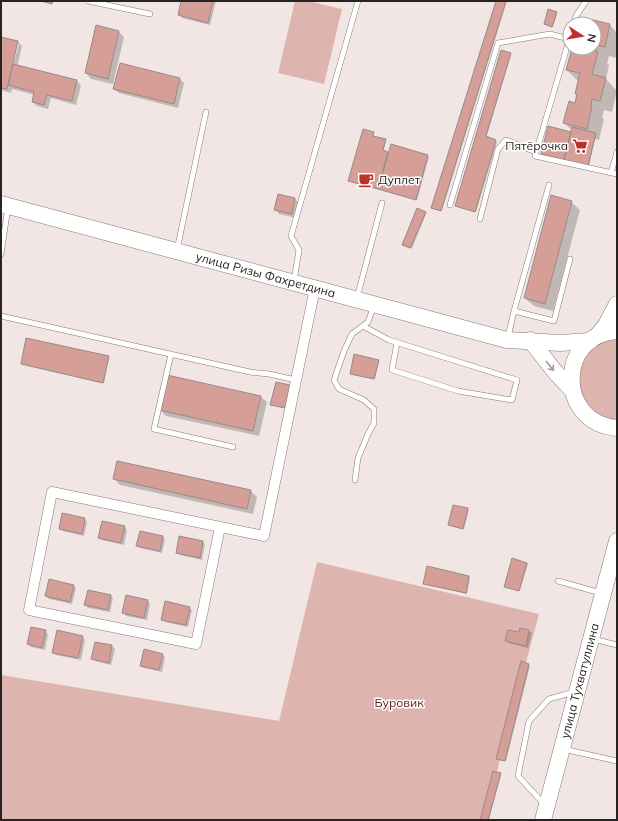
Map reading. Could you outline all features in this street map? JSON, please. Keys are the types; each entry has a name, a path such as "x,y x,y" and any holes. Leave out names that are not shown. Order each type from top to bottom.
{"main road":[{"name":"улица Ризы Фахретдина","path":"5,205 507,340 530,340 560,343 593,338 610,331 617,331"},
{"path":"617,304 606,326 580,350 573,362 570,376 575,401 581,410 589,418 599,424 610,428 617,428"},
{"path":"530,340 556,373 572,390"},
{"path":"599,424 617,441"},
{"name":"улица Тухватуллина","path":"545,814 616,549"}],"street":[{"path":"220,527 196,644 29,610 52,492 264,536 316,288"}],"lane":[{"path":"88,1 150,14"},
{"path":"294,282 299,250 291,236 358,1"},
{"path":"576,16 586,1"},
{"path":"450,205 498,43 550,34 562,36"},
{"path":"565,56 535,156 614,173 617,152"},
{"path":"177,251 206,112"},
{"path":"480,219 498,150 506,140 536,152"},
{"path":"507,340 549,185"},
{"path":"356,299 382,203"},
{"path":"1,254 5,205"},
{"path":"514,311 554,321 570,259"},
{"path":"355,480 358,458 374,423 374,409 364,400 339,389 334,380 352,334 368,322 374,304"},
{"path":"1,316 250,372 269,374 296,380"},
{"path":"363,326 397,343 517,380 512,400 458,391 392,370 397,343"},
{"path":"171,354 154,429 233,447"},
{"path":"558,581 603,594"},
{"path":"591,638 617,645"},
{"path":"545,814 518,776 528,721 550,699 577,692"},
{"path":"562,749 617,761"}],"green space":[{"path":"295,1 308,1 342,9 324,84 278,73"},
{"path":"617,337 617,422 599,415 590,408 581,392 579,383 582,366 590,350 599,343"},
{"name":"Буровик","path":"317,562 539,614 484,820 1,820 1,675 279,721"}],"building":[{"path":"41,1 53,1 52,4"},
{"path":"181,1 213,1 208,23 178,15"},
{"path":"496,1 506,1 441,211 431,208"},
{"path":"548,9 557,12 552,27 544,24"},
{"path":"602,22 610,24 605,47 602,46"},
{"path":"96,25 119,31 108,79 85,73"},
{"path":"1,37 18,41 7,89 1,88"},
{"path":"501,50 511,53 486,136 496,140 475,212 455,206"},
{"path":"570,56 597,56 592,74 606,78 600,101 592,99 587,129 563,123 569,101 575,103 577,94 575,94 580,73 566,70"},
{"path":"120,63 180,78 174,104 113,89"},
{"path":"13,64 77,80 72,101 47,95 44,105 32,102 34,92 8,85"},
{"path":"548,126 571,132 564,160 541,154"},
{"path":"572,127 596,133 588,166 564,160"},
{"path":"363,129 374,132 373,136 386,139 383,150 388,152 378,189 348,181"},
{"path":"391,144 428,155 416,200 378,189"},
{"path":"278,194 295,198 292,214 274,210"},
{"path":"551,195 572,201 545,304 524,298"},
{"path":"417,208 426,212 410,248 402,245"},
{"path":"26,338 109,356 103,383 21,364"},
{"path":"354,354 379,360 374,379 350,374"},
{"path":"167,375 261,396 253,431 159,410"},
{"path":"276,382 290,385 285,408 270,405"},
{"path":"117,461 251,490 247,509 113,479"},
{"path":"453,505 468,508 463,529 448,525"},
{"path":"62,513 85,518 82,534 59,529"},
{"path":"102,521 125,526 121,543 98,538"},
{"path":"140,531 163,536 160,551 136,546"},
{"path":"179,536 203,541 200,558 176,553"},
{"path":"512,558 527,563 519,591 504,587"},
{"path":"427,566 469,576 466,593 423,584"},
{"path":"49,579 74,585 70,602 45,596"},
{"path":"88,590 111,595 108,610 84,605"},
{"path":"126,595 148,600 144,618 122,613"},
{"path":"165,601 190,607 186,625 161,620"},
{"path":"31,627 46,630 42,648 27,644"},
{"path":"520,628 529,630 526,646 505,641 508,630 519,632"},
{"path":"57,630 83,636 78,658 52,653"},
{"path":"95,642 112,645 109,663 91,659"},
{"path":"144,649 163,654 159,670 140,666"},
{"path":"521,661 529,664 505,761 496,759"},
{"path":"493,771 501,773 488,820 480,820"}],"place":[{"name":"Пятёрочка","path":"580,146"},
{"name":"Дуплет","path":"366,180"}]}
